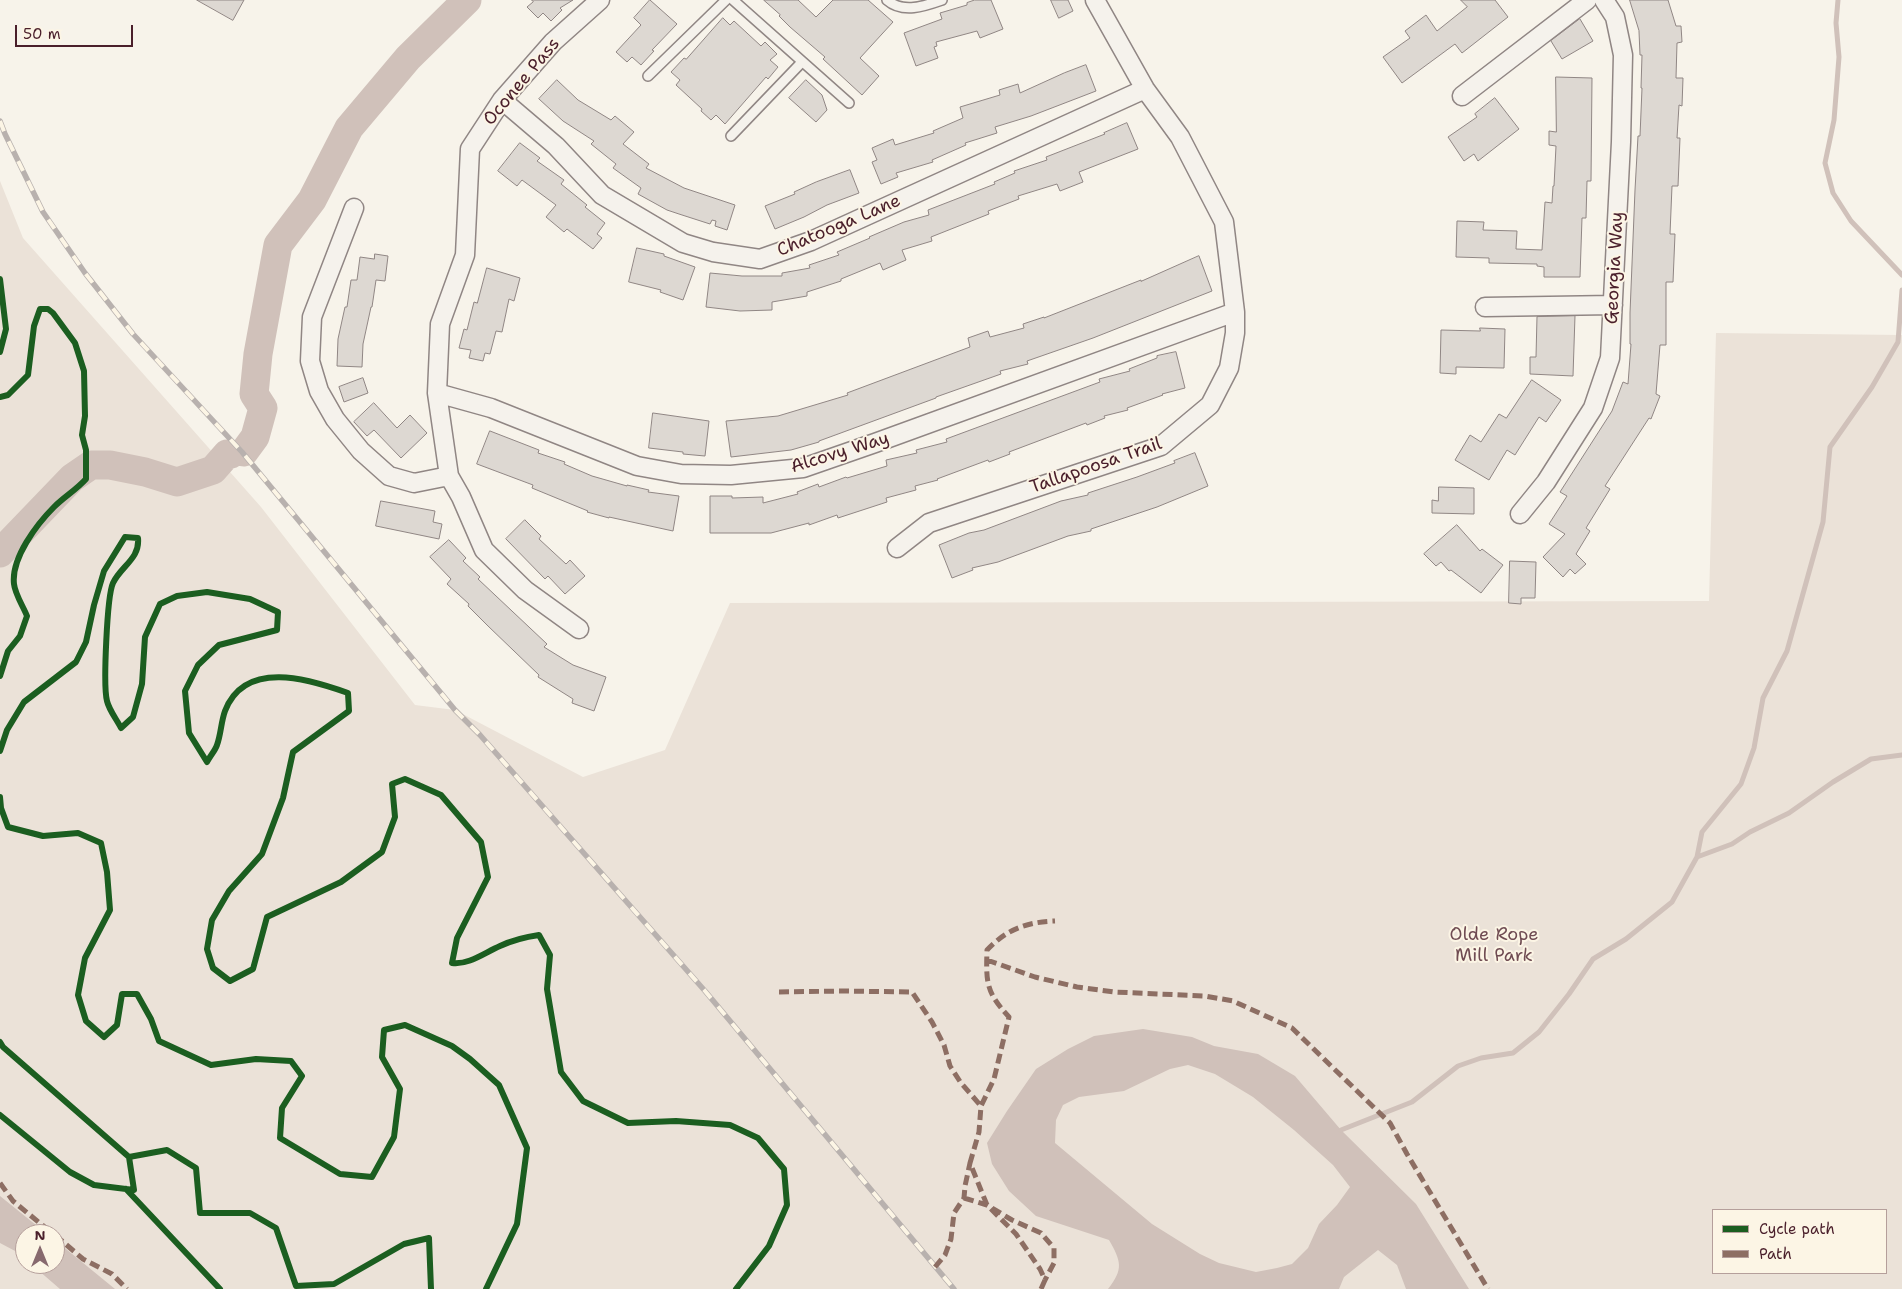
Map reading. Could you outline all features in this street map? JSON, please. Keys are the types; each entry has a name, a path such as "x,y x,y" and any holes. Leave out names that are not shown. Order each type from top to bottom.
{"street":[{"name":"Oconee Pass","path":"579,629 526,590 484,550 461,497 449,476 438,393 440,324 465,255 470,149 502,100 553,42 600,0"},
{"name":"Tallapoosa Trail","path":"897,548 929,522 1161,446 1210,405 1228,368 1236,333 1236,312 1224,222 1180,137 1145,88 1095,0"},
{"path":"1462,96 1587,0"},
{"name":"Georgia Way","path":"1520,514 1546,482 1593,408 1610,358 1621,142 1623,55 1616,17 1604,0"},
{"name":"Chatooga Lane","path":"502,100 556,146 602,195 683,243 713,252 760,259 811,241 1145,88"},
{"path":"354,208 312,317 310,361 319,391 335,418 361,451 389,476 414,483 449,476"},
{"path":"1485,307 1613,305"},
{"name":"Alcovy Way","path":"438,393 491,408 637,466 681,474 731,475 803,468 875,444 1236,312"}],"lane":[{"path":"648,76 726,0"},
{"path":"733,0 849,103"},
{"path":"887,0 892,4 916,9 942,0"},
{"path":"731,136 802,62"}],"green space":[{"name":"Olde Rope Mill Park","path":"0,181 23,238 261,507 415,705 455,710 583,777 665,750 730,603 1709,601 1716,333 1902,335 1902,1289 0,1289"}],"shaded area":[{"path":"1143,1029 1192,1037 1214,1046 1258,1054 1295,1076 1341,1130 1416,1204 1469,1289 1406,1289 1397,1265 1378,1250 1344,1277 1339,1289 1108,1289 1119,1270 1118,1259 1109,1240 1036,1216 1009,1191 992,1164 987,1143 1036,1069 1068,1049 1094,1036","holes":["1188,1065 1215,1074 1253,1097 1294,1130 1333,1165 1350,1187 1337,1205 1319,1224 1308,1248 1292,1264 1256,1272 1219,1263 1200,1254 1152,1224 1055,1143 1056,1120 1063,1105 1079,1097 1124,1091 1170,1069"]},
{"path":"0,1196 35,1224 15,1224 15,1251 0,1243"},
{"path":"65,1248 115,1289 60,1289 43,1274 65,1274"}],"building":[{"path":"197,0 244,0 233,20"},
{"path":"532,0 573,0 560,8 562,10 551,21 543,13 538,18 527,7 533,2"},
{"path":"650,0 677,24 652,50 654,51 641,65 632,57 627,62 616,52 641,25 634,18"},
{"path":"764,0 798,0 816,17 833,0 868,0 893,22 860,58 879,76 862,95 823,59 825,57 790,27"},
{"path":"975,0 991,0 1003,29 980,38 977,31 936,42 937,46 934,47 938,58 916,66 904,33 942,19 940,13 967,5 967,3"},
{"path":"1051,0 1068,0 1073,11 1059,18"},
{"path":"1461,0 1495,0 1508,17 1462,53 1455,44 1402,83 1383,57 1410,38 1405,31 1426,15 1437,31 1467,7"},
{"path":"1630,0 1668,0 1676,26 1681,26 1682,42 1677,43 1676,78 1683,78 1682,106 1679,105 1677,138 1680,138 1678,186 1672,186 1670,234 1675,234 1673,282 1666,282 1666,345 1660,345 1656,394 1660,396 1651,419 1649,418 1605,486 1610,489 1586,528 1590,531 1576,554 1586,564 1575,574 1570,569 1563,577 1543,557 1565,534 1549,524 1567,496 1560,492 1612,411 1623,382 1628,384 1631,344 1630,313 1635,190 1642,88 1642,55 1640,55 1639,31"},
{"path":"723,18 730,25 734,21 761,46 765,42 777,54 770,60 778,67 768,79 766,77 725,124 716,115 711,120 701,111 702,109 676,85 680,80 671,72 684,58 686,59"},
{"path":"1580,19 1593,41 1562,59 1551,41"},
{"path":"1086,65 1096,91 1031,116 995,127 997,133 965,143 966,145 932,160 933,162 896,173 898,177 881,184 872,162 877,160 872,148 893,139 895,145 934,133 933,131 963,118 960,107 1000,95 999,90 1018,84 1020,93"},
{"path":"1556,77 1592,78 1591,181 1587,181 1586,218 1582,218 1580,277 1544,277 1544,267 1537,266 1537,264 1489,263 1489,258 1456,257 1457,221 1484,222 1483,230 1517,231 1516,249 1542,250 1545,202 1552,203 1554,186 1556,146 1549,145 1549,131 1556,132"},
{"path":"557,80 578,100 611,120 615,116 634,132 623,144 649,164 646,168 684,188 735,205 727,230 715,226 716,221 712,220 710,224 667,210 638,194 641,188 613,168 616,164 591,144 594,141 563,121 539,99"},
{"path":"806,80 822,95 827,110 816,122 789,98"},
{"path":"1495,98 1519,129 1478,161 1474,154 1464,161 1448,137 1477,117 1475,114"},
{"path":"1127,123 1138,149 1079,172 1083,182 1060,191 1057,184 1018,196 1019,199 988,211 989,214 931,237 932,241 902,250 906,260 883,270 880,263 841,279 841,281 807,292 807,296 772,302 772,310 740,311 706,307 710,273 742,276 782,276 782,273 810,268 809,265 839,255 837,252 869,237 904,222 929,215 928,210 995,184 994,182 1015,173 1014,171 1047,160 1046,157 1105,134"},
{"path":"520,143 540,158 537,161 564,180 561,184 587,205 585,207 605,223 597,234 602,238 593,249 567,229 564,232 546,217 556,205 522,180 517,186 498,171"},
{"path":"850,170 859,193 827,205 775,229 765,206 795,194 794,192 816,182"},
{"path":"637,248 664,254 664,256 695,267 683,300 660,292 661,290 629,282"},
{"path":"375,254 388,256 385,281 376,280 363,344 362,367 337,366 338,339 345,307 347,307 351,280 357,280 360,257 374,259"},
{"path":"1199,256 1212,291 1093,338 1027,361 1028,364 1000,371 1001,374 819,442 791,450 731,457 726,421 778,416 848,395 847,393 970,347 968,338 988,331 990,337 1024,328 1023,324 1044,318 1141,281"},
{"path":"487,268 520,278 514,301 509,299 502,332 496,331 490,354 485,353 483,361 469,358 471,350 459,348 464,329 467,330 474,302 477,303"},
{"path":"1575,316 1573,376 1530,374 1530,357 1536,357 1537,317"},
{"path":"1480,328 1505,329 1504,368 1456,367 1456,374 1440,373 1441,330 1480,331"},
{"path":"1176,352 1185,388 1162,394 1127,408 1128,410 1104,416 1105,418 1087,425 1086,423 1009,452 1010,454 989,462 988,460 938,480 915,486 916,490 886,498 887,502 838,518 837,515 809,525 809,523 771,533 710,533 710,496 732,496 732,498 763,497 763,503 798,494 797,492 818,484 819,487 846,477 887,466 886,460 917,453 916,450 947,442 946,439 1100,382 1099,379 1130,371 1129,369 1157,358 1157,356"},
{"path":"363,378 368,393 344,402 339,387"},
{"path":"1532,380 1561,400 1546,422 1539,417 1515,455 1507,450 1489,480 1455,460 1470,435 1481,442 1499,414 1506,418"},
{"path":"374,403 397,428 410,415 427,433 401,458 374,430 367,436 354,422"},
{"path":"653,413 709,421 705,456 649,448"},
{"path":"490,431 539,450 538,453 565,462 564,464 592,476 649,490 648,492 679,496 673,531 587,512 532,488 533,485 477,464"},
{"path":"1195,453 1208,486 1157,507 1091,529 1091,531 1068,536 998,562 972,568 973,570 952,578 939,545 1061,501 1088,495 1088,493 1175,463 1174,461"},
{"path":"1439,487 1474,488 1474,514 1432,513 1432,500 1438,501"},
{"path":"381,501 435,511 433,522 442,524 439,539 376,526"},
{"path":"525,520 541,536 539,539 566,564 570,560 585,576 565,594 548,576 545,579 506,539"},
{"path":"1457,525 1480,551 1482,549 1503,565 1481,593 1451,570 1449,571 1441,562 1436,566 1424,554"},
{"path":"449,540 466,558 463,561 480,577 478,579 547,644 544,647 573,665 606,677 594,711 572,703 573,699 538,677 539,675 447,584 451,579 430,557"},
{"path":"1510,561 1536,562 1535,598 1521,598 1521,604 1509,603"}],"waterway":[{"path":"244,452 255,437 263,408 254,394 258,354 278,245 312,200 349,128 408,58 467,0"},
{"path":"1838,0 1836,23 1839,57 1834,120 1825,163 1833,193 1851,221 1902,275"},
{"path":"1341,1130 1412,1102 1458,1066 1481,1058 1513,1053 1539,1032 1569,994 1593,959 1626,939 1672,902 1697,857 1702,832 1741,784 1754,748 1763,698 1787,651 1823,522 1830,447 1872,387 1898,342 1902,290"},
{"path":"0,553 72,478 91,465 110,465 145,472 177,482 213,470 227,454 231,454"},
{"path":"1697,857 1732,844 1750,832 1789,813 1833,782 1871,759 1902,755"}],"railway":[{"path":"0,121 43,212 85,273 133,334 242,452 455,710 480,735 705,991 954,1289"}],"marked path":[{"path":"1041,1289 1045,1280 1040,1269 1016,1234 987,1205 970,1163 979,1132 981,1106 994,1079 1009,1017 996,1001 989,986 987,979 987,950 1002,937 1018,928 1035,923 1055,921"},
{"path":"987,960 1035,977 1077,987 1114,992 1205,996 1233,1001 1292,1028 1390,1123 1488,1289"},
{"path":"779,992 912,992 932,1022 944,1045 950,1066 961,1083 981,1106"},
{"path":"935,1267 945,1255 951,1239 954,1213 964,1198 970,1163"},
{"path":"0,1183 13,1201 41,1224"},
{"path":"964,1198 987,1205 1012,1220 1041,1233 1054,1248 1054,1263 1045,1280"},
{"path":"65,1244 83,1259 112,1274 127,1289"}],"cycle path":[{"path":"0,279 6,329 0,352"},
{"path":"0,397 8,395 28,375 34,326 40,309 48,309 75,343 84,371 85,416 82,435 86,450 86,479 47,514 26,542 21,553 14,574 14,584 17,596 27,616 20,636 8,651 0,676"},
{"path":"0,751 7,730 24,702 76,662 86,642 104,571 125,537 138,538 138,545 133,557 113,583 107,622 106,660 107,701 121,728 133,717 142,684 145,637 160,604 177,596 207,592 250,599 278,612 277,630 219,645 198,665 185,691 189,733 207,762 216,747 225,711 234,695 247,684 262,679 279,677 315,683 348,693 349,711 293,752 283,798 262,854 229,891 212,920 207,949 213,968 230,981 253,969 267,917 341,882 382,852 395,817 392,784 405,779 441,795 481,842 488,877 457,938 452,963 464,962 510,942 539,935 550,955 547,989 561,1072 583,1101 628,1123 676,1121 730,1125 758,1138 784,1169 787,1205 769,1246 736,1289"},
{"path":"0,797 1,808 8,827 43,836 78,833 101,843 107,872 110,910 85,958 78,995 86,1021 104,1037 117,1025 122,994 137,994 151,1019 159,1041 211,1065 256,1059 291,1061 302,1076 282,1108 280,1138 340,1174 372,1177 394,1137 400,1089 382,1057 384,1030 405,1025 452,1046 499,1085 527,1148 517,1224 486,1289"},
{"path":"0,1042 3,1047 129,1157 134,1190 94,1185 70,1172 0,1115"},
{"path":"129,1157 167,1150 196,1168 200,1213 250,1213 276,1228 296,1286 334,1284 404,1244 429,1238 431,1289"},
{"path":"126,1189 220,1289"}]}
